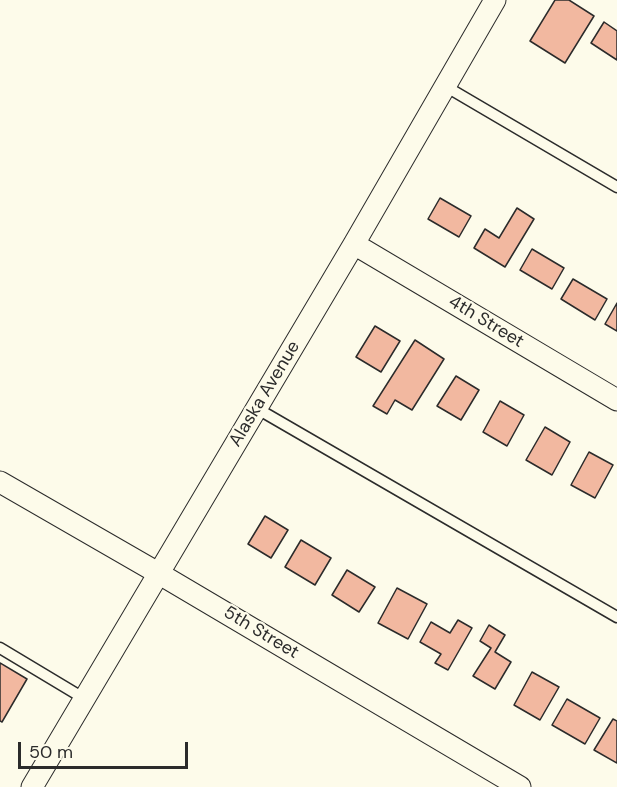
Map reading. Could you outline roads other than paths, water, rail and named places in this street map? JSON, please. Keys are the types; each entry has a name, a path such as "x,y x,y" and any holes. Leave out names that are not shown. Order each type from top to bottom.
{"street":[{"name":"Alaska Avenue","path":"32,787 354,244 495,0"},
{"name":"4th Street","path":"354,244 617,400"},
{"name":"5th Street","path":"0,482 520,787"}],"lane":[{"path":"445,86 617,187"},
{"path":"256,408 617,617"},
{"path":"0,648 86,699"}]}
